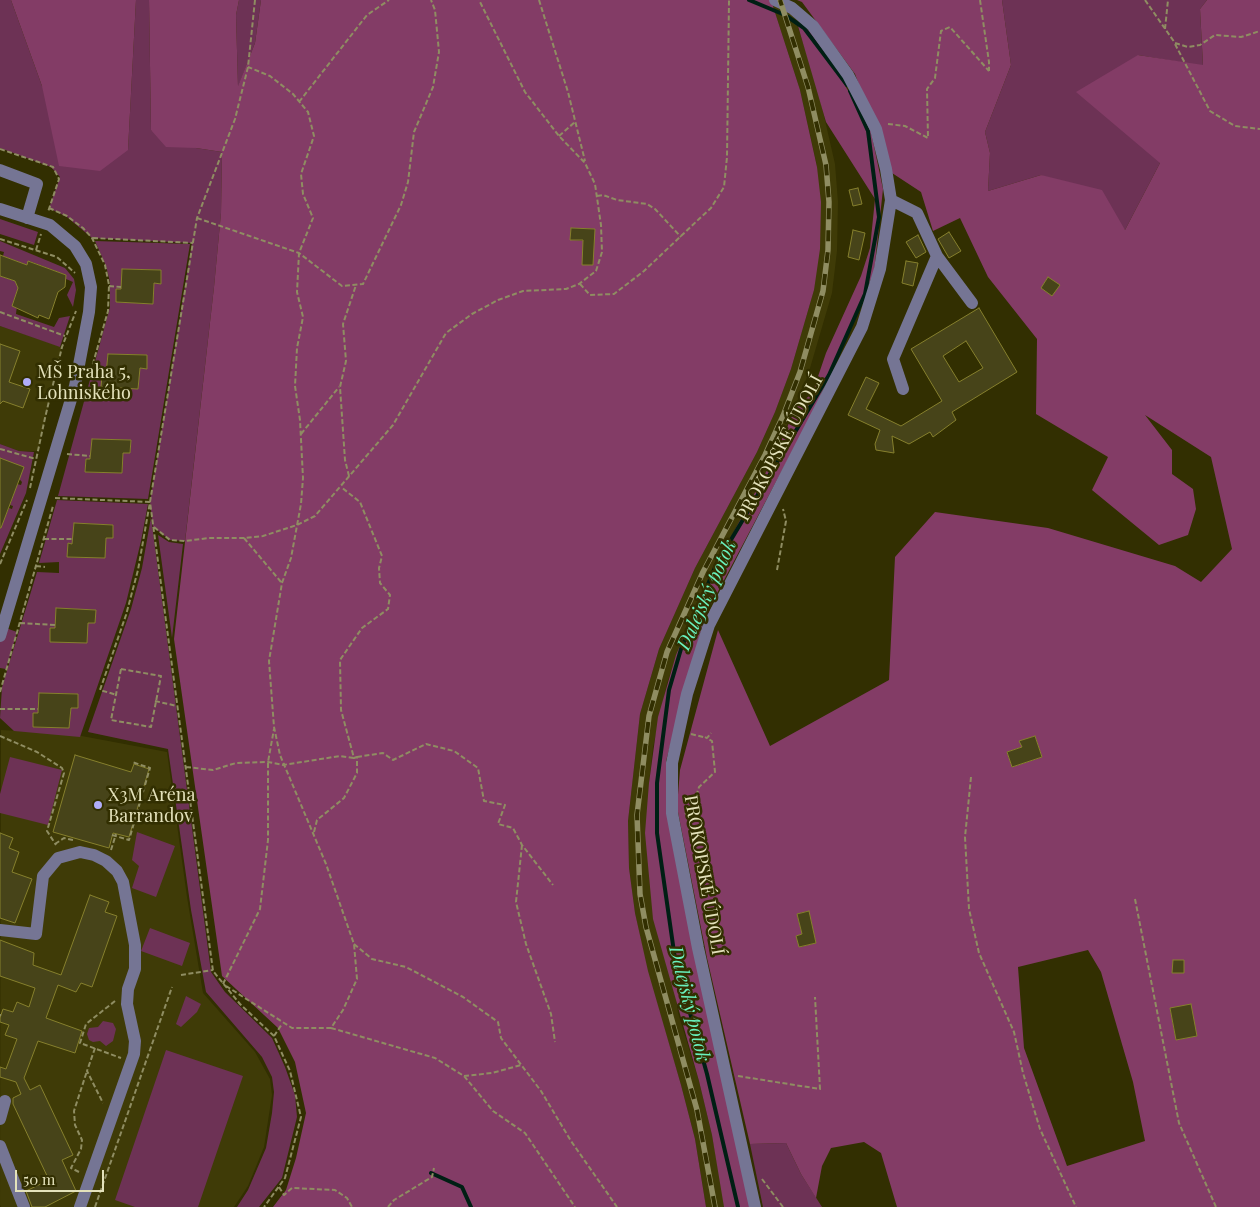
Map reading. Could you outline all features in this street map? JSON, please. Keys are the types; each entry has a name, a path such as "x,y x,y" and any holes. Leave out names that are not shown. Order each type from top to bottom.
{"street":[{"name":"PROKOPSKÉ ÚDOLÍ","path":"754,1207 698,948 674,824 672,763 687,694 709,625 774,495 825,403 862,327 880,269 891,200 886,168 876,129 848,75 813,26 792,8 775,0"},
{"path":"0,170 37,184 27,218"},
{"path":"891,200 916,213 937,256 972,303"},
{"path":"0,209 50,225 76,246 86,264 91,287 89,312 70,406 43,498 4,607 0,636"},
{"path":"903,389 892,359 937,256"},
{"path":"0,930 36,934 43,876 58,858 63,856 80,852 94,855 106,861 117,871 123,882 136,955 135,969 128,994 129,1018 135,1041 134,1054 80,1207"},
{"path":"0,1119 5,1101"},
{"path":"0,1146 24,1207"}],"path":[{"path":"117,695 100,690 136,579 197,218 235,119 248,67 255,0"},
{"path":"299,102 367,15 389,0"},
{"path":"197,218 299,253 342,286 363,284 401,205 408,182 414,132 433,87 438,52 435,10 431,0"},
{"path":"479,0 525,92 559,136 586,163"},
{"path":"153,527 170,540 185,542 208,538 244,538 263,536 297,525 315,516 393,425 446,334 472,314 523,291 566,289 579,284 596,271 602,252 601,225 595,184 586,163 539,0"},
{"path":"579,284 590,295 614,294 644,271 711,208 724,187 727,157 729,0"},
{"path":"876,129 883,125 891,124 904,126 928,138 927,89 935,78 941,31 950,26 988,71 989,62 980,0"},
{"path":"1145,0 1175,43 1210,111 1235,126 1260,129"},
{"path":"1165,30 1168,0"},
{"path":"1175,43 1188,47 1200,45 1216,35 1241,37 1260,32"},
{"path":"248,67 270,76 293,94 308,112 314,136 301,174 303,194 313,218 299,253 296,292 303,317 296,348 295,386 301,434 303,478 297,525 282,583 269,661 274,728 283,765 314,834 354,944 358,979 343,1010 331,1028"},
{"path":"559,136 575,122"},
{"path":"596,196 604,195 617,200 647,204 655,209 681,236"},
{"path":"36,250 44,223"},
{"path":"92,238 192,243"},
{"path":"0,239 57,257 76,274"},
{"path":"349,476 345,460 340,387 346,361 343,324 356,285"},
{"path":"109,286 121,287"},
{"path":"0,564 29,495 65,336 77,310"},
{"path":"0,312 65,336"},
{"path":"91,371 107,371"},
{"path":"301,434 340,387"},
{"path":"0,449 36,459"},
{"path":"67,454 90,456"},
{"path":"314,834 317,820 344,798 353,786 358,773 356,758 340,710 340,660 362,628 388,609 390,594 380,583 379,568 382,556 360,502 341,487"},
{"path":"774,495 782,503 786,520 777,570"},
{"path":"55,498 150,502"},
{"path":"150,502 213,970 223,984 274,1036 290,1071 301,1118 285,1178 264,1207"},
{"path":"244,538 282,583"},
{"path":"44,539 73,539"},
{"path":"36,566 46,567"},
{"path":"20,623 55,625"},
{"path":"121,669 161,676 155,702 151,727 111,720 121,669"},
{"path":"155,702 178,706"},
{"path":"0,709 38,709"},
{"path":"223,984 260,909 268,840 268,762 274,728"},
{"path":"674,824 693,807 699,787 714,772 712,741 705,737 679,731"},
{"path":"705,737 711,734"},
{"path":"0,736 37,752 62,768 64,773 47,831 63,856"},
{"path":"186,767 213,770 236,763 268,762 283,765 340,756 356,758 384,754 393,760 426,744 454,751 478,768 484,801 505,805 498,824 513,828 522,845 553,885"},
{"path":"112,835 130,840 150,768 132,762"},
{"path":"970,777 965,837 969,909 979,953 1014,1032 1023,1073 1040,1128 1076,1207"},
{"path":"522,845 516,902 526,944 551,1014 555,1042"},
{"path":"1135,899 1179,1123 1216,1207"},
{"path":"354,944 372,958 406,967 463,997 498,1022 501,1038 617,1207"},
{"path":"180,975 213,970"},
{"path":"223,984 267,1011 282,1024 292,1028 331,1028 435,1058 464,1076 494,1111 525,1133 575,1207"},
{"path":"95,1207 172,987"},
{"path":"123,1058 80,1043 86,1024 117,999 128,994"},
{"path":"726,1074 820,1089 815,997"},
{"path":"274,1036 282,1024"},
{"path":"91,1177 71,1168 81,1149 82,1140 75,1125 74,1112 86,1070 95,1048"},
{"path":"464,1076 496,1072 521,1065"},
{"path":"86,1070 112,1120 124,1125"},
{"path":"388,1207 394,1200 432,1177 434,1168"},
{"path":"759,1174 783,1207"},
{"path":"279,1187 284,1195 292,1188 335,1190 347,1198 352,1207"}],"shaded area":[{"path":"0,0 11,0 42,86 128,150 136,0 149,0 151,130 196,148 222,152 221,213 214,287 185,541 170,540 153,527 150,502 192,243 92,238 67,217 49,208 60,177 51,167 0,148"},
{"path":"11,0 136,0 128,150 100,171 59,166 42,86"},
{"path":"149,0 239,0 236,15 238,86 255,43 261,0 771,0 800,90 817,167 821,202 820,249 814,290 791,369 775,412 757,452 695,568 659,649 640,714 628,821 629,868 635,913 648,971 695,1139 706,1207 273,1207 286,1190 296,1158 306,1113 295,1062 278,1028 222,976 174,639 214,287 221,213 222,152 196,148 166,147 151,130","holes":["571,228 594,229 594,241 570,240"]},
{"path":"239,0 261,0 255,43 238,87 236,15"},
{"path":"771,0 789,0 817,85 835,164 838,202 837,251 832,293 808,375 773,459 710,576 690,619 667,683 653,747 649,783 678,1013 699,1081 723,1194 724,1207 706,1207 695,1139 647,971 635,913 629,868 628,821 640,714 659,649 695,568 757,452 775,412 791,369 814,290 817,166 800,90"},
{"path":"797,0 1002,0 1011,65 985,132 990,153 988,191 1041,175 1102,190 1125,230 1160,163 1076,92 1138,55 1203,65 1200,9 1207,0 1260,0 1260,1207 897,1207 881,1153 864,1142 831,1148 822,1166 816,1198 801,1174 786,1143 750,1144 707,958 677,807 680,770 718,630 770,746 889,680 895,557 935,512 1048,528 1175,566 1201,582 1232,549 1211,457 1145,415 1172,450 1172,474 1193,489 1196,509 1188,535 1159,545 1092,490 1108,457 1036,414 1037,339 988,277 960,218 933,231 921,192 892,173 855,74 802,2","holes":["1035,736 1042,757 1012,767 1007,752 1022,747 1020,741","808,911 816,943 800,947 796,936 802,934 797,914","1088,950 1101,972 1133,1082 1145,1141 1067,1166 1024,1048 1018,967","1170,1008 1197,1036 1176,1040"]},
{"path":"1002,0 1207,0 1200,9 1203,66 1138,55 1160,163 1125,230 1041,175 988,191 990,153 985,132 1011,65"},
{"path":"798,26 812,31 870,127 883,189 874,272 815,408 705,616 666,761 750,1207 724,1207 712,1135 699,1081 653,919 645,833 649,783 658,717 676,655 710,576 773,459 797,405 812,394 826,353 861,276 870,248 875,199 826,122"},
{"path":"0,219 38,232 34,245 0,234"},
{"path":"0,241 65,268 74,279 76,290 73,307 67,295 73,282 66,279 66,275 29,261 27,265 3,256 4,252 0,251"},
{"path":"95,241 190,244 148,499 58,496 110,307 110,282 106,266","holes":["122,269 161,270 161,283 154,283 153,304 116,302 116,289 121,289","108,354 147,355 147,368 140,368 138,389 102,387 102,374 106,374","92,439 131,440 130,453 123,453 122,473 85,472 86,459 90,459"]},
{"path":"0,276 15,281 19,288 16,314 54,327 59,318 70,316 60,347 0,326"},
{"name":"MŠ Praha 5, Lohniského","path":"0,326 62,347 38,451 19,451 0,444"},
{"path":"0,444 19,451 34,452 26,493 0,554 0,528 9,508 12,509 13,506 10,505 17,484 21,485 22,482 0,458"},
{"path":"57,500 148,504 126,603 80,737 14,731 0,718 2,687 37,572 59,573 59,562 39,563","holes":["74,523 113,525 113,538 106,538 104,558 68,557 68,544 73,544","57,608 95,610 95,623 88,623 87,629 55,628","39,693 78,694 71,708 69,728 33,727 33,713 38,713"]},
{"path":"151,517 211,972 225,992 272,1038 295,1095 297,1117 282,1178 259,1207 237,1207 248,1190 266,1148 274,1092 272,1077 262,1057 206,992 191,910 168,749 88,732 131,609 142,568"},
{"path":"158,535 169,542 183,544 172,638"},
{"path":"3,627 17,632 6,669 0,668 0,630"},
{"path":"1,730 71,734 167,752 187,897 203,993 255,1052 270,1079 272,1095 264,1147 248,1186 234,1207 1,1207 0,1205"},
{"path":"10,757 62,770 48,825 0,813 0,794"},
{"path":"137,832 175,846 156,897 132,888 139,866 132,860"},
{"path":"150,928 190,943 182,966 141,951"},
{"path":"186,996 201,1004 197,1012 181,1027 176,1024"},
{"path":"103,1021 113,1023 116,1029 113,1041 106,1046 100,1041 93,1042 89,1040 87,1034 89,1028 98,1027"},
{"path":"166,1050 243,1076 198,1207 135,1207 115,1200"},
{"path":"786,1143 801,1174 822,1207 763,1207 750,1144"}],"building":[{"path":"858,188 862,204 853,206 849,190"},
{"path":"571,228 595,229 593,265 582,265 583,240 570,240"},
{"path":"853,230 865,233 859,260 848,257"},
{"path":"949,232 961,251 949,258 938,239"},
{"path":"918,235 926,252 916,258 906,242"},
{"path":"0,255 27,265 28,261 66,275 65,287 58,292 49,319 39,315 38,318 12,306 18,288 15,281 0,276"},
{"path":"906,261 918,263 913,286 902,283"},
{"path":"122,269 161,270 161,284 154,283 153,304 116,302 116,289 121,289"},
{"path":"1048,277 1060,285 1052,296 1041,288"},
{"path":"979,308 1017,372 952,412 956,420 933,437 930,432 909,444 892,436 894,453 876,450 875,444 880,430 848,415 866,377 879,383 866,409 901,426 942,401 911,349","holes":["966,341 983,368 959,382 943,356"]},
{"path":"0,344 20,351 9,382 30,389 23,408 3,401 0,404"},
{"path":"108,354 147,355 147,369 140,368 138,389 101,387 102,374 106,374"},
{"path":"92,439 131,440 130,453 123,453 122,473 85,472 86,459 90,459"},
{"path":"0,458 24,467 1,528 0,528"},
{"path":"74,523 113,525 113,538 106,538 105,558 67,557 68,543 72,544"},
{"path":"56,608 96,610 95,623 88,623 87,643 50,642 50,628 55,628"},
{"path":"39,693 78,694 78,708 71,708 69,728 33,727 33,713 38,713"},
{"path":"1035,736 1042,757 1012,767 1007,752 1022,747 1019,741"},
{"path":"75,755 131,772 134,764 149,769 129,837 113,833 109,848 53,832"},
{"path":"0,833 13,838 9,848 19,852 12,872 32,879 15,923 0,918"},
{"path":"90,895 109,902 105,912 117,916 92,987 81,983 76,992 58,985 46,1018 82,1031 75,1053 38,1041 24,1078 30,1090 40,1085 73,1155 62,1160 76,1191 45,1207 32,1207 26,1191 49,1180 13,1104 13,1098 21,1094 16,1082 0,1077 0,1067 6,1069 17,1039 5,1035 9,1025 0,1022 0,1018 3,1009 13,1012 17,1002 29,1007 35,988 0,976 0,940 34,953 33,965 61,975"},
{"path":"809,911 816,943 799,947 796,936 802,934 797,914"},
{"path":"1173,960 1184,960 1184,973 1172,973"},
{"path":"1191,1004 1197,1036 1176,1040 1170,1008"}],"waterway":[{"name":"Dalejský potok","path":"749,0 785,15 804,28 847,85"},
{"name":"Dalejský potok","path":"738,1207 707,1074 675,959 657,833 657,783 669,690 681,649 716,565 829,375 865,294 879,217 868,131 850,91"},
{"path":"431,1173 462,1187 471,1207"}],"railway":[{"path":"715,1207 697,1110 646,927 640,894 637,815 649,716 667,652 703,572 765,455 783,416 800,372 823,291 828,250 829,202 826,165 808,87 780,0"}],"place":[{"name":"MŠ Praha 5, Lohniského","path":"27,382"},
{"name":"X3M Aréna Barrandov","path":"98,805"}]}
